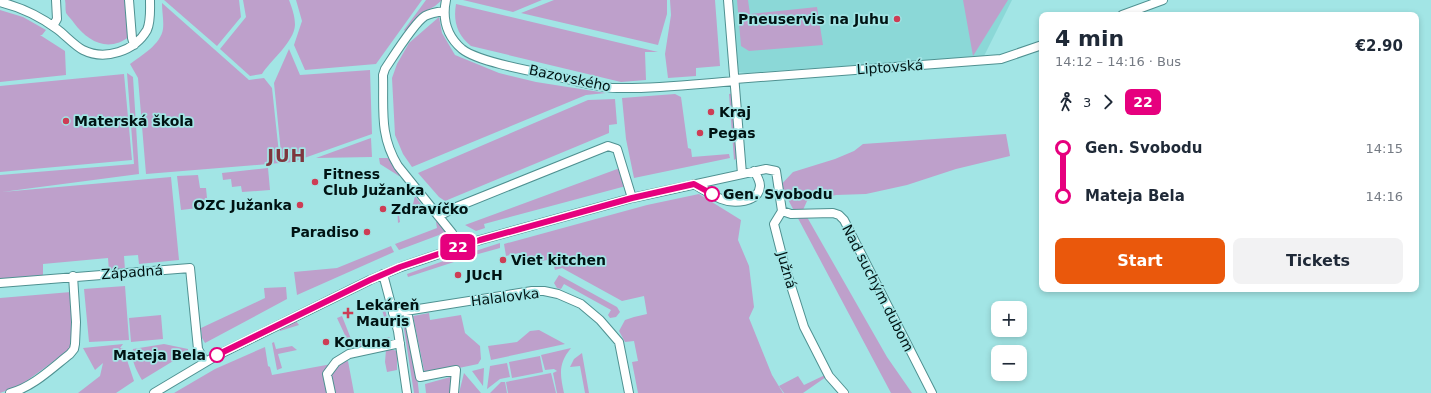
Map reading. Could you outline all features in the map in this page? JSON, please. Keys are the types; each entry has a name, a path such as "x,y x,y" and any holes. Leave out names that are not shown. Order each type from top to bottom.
{"street":[{"path":"53,26 57,19 56,0"},
{"path":"129,0 132,38 134,45"},
{"path":"0,2 45,20 82,50 107,55 134,45 147,29 150,16 150,0"},
{"name":"Bazovského","path":"446,0 444,11 445,22 455,40 463,49 477,57 570,80 616,88 735,80"},
{"path":"154,393 205,362 383,274 459,246 632,198 742,174 728,0"},
{"path":"1127,12 1141,4 1163,0"},
{"path":"444,11 432,13 424,17 407,37 385,69 383,75 384,131 391,155 411,183 452,233 459,246"},
{"name":"Liptovská","path":"735,80 1002,59 1039,46"},
{"path":"439,216 454,208 608,146 617,149 632,198"},
{"name":"Južná","path":"742,174 766,169 776,171 782,211 774,224 785,267 804,327 829,376 844,393"},
{"path":"694,184 722,200 735,202 743,201 755,196 759,190 759,180 754,171"},
{"name":"Nad suchým dubom","path":"782,211 791,214 833,213 839,215 844,220 932,393"},
{"name":"Západná","path":"0,283 73,276 190,268 198,349 205,362"},
{"path":"383,274 400,344 407,393"},
{"path":"10,393 21,390 38,379 70,354 74,349 76,322 73,276"},
{"name":"Halalovka","path":"393,313 532,291 544,291 558,294 581,304 589,310 619,342 629,393"},
{"path":"407,310 420,377 456,370 454,393"},
{"path":"331,393 328,374 336,362 349,354 400,344"}],"shaded area":[{"path":"65,0 126,0 130,36 114,44 99,43 92,40 80,30 66,13"},
{"path":"164,0 239,0 241,17 217,46"},
{"path":"243,0 289,0 293,12 295,25 291,38 262,74 250,76 220,49 246,17"},
{"path":"296,0 422,0 376,64 305,70 294,45 302,21"},
{"path":"426,0 442,0 421,14 406,32 404,30"},
{"path":"463,0 542,0 513,12"},
{"path":"554,0 667,0 667,14 658,45 521,13"},
{"path":"670,0 715,0 720,66 696,68 696,76 668,78 665,54 671,15"},
{"path":"732,0 1012,0 984,56 746,73 738,72"},
{"path":"737,0 748,0 750,14 817,7 823,45 749,51 741,46"},
{"path":"963,0 1008,0 973,56"},
{"path":"162,3 249,80 264,78 272,88 280,163 146,174 138,78 130,64 155,45 159,40 163,29"},
{"path":"456,4 658,52 645,52 646,80 621,82 471,46 462,37 457,27 455,16"},
{"path":"0,10 23,17 46,30 42,35 40,35 65,51 66,75 0,82"},
{"path":"439,17 442,33 455,55 499,73 536,82 606,93 586,95 412,167 403,154 395,135 392,78 397,64 409,43"},
{"path":"289,49 300,75 370,70 372,134 293,162 282,163 274,83"},
{"path":"127,73 133,77 139,174 2,192 171,177 179,260 139,264 138,255 124,256 125,270 109,271 108,258 43,264 43,275 0,279 0,175 134,164"},
{"path":"124,74 132,160 0,172 0,86"},
{"path":"734,93 737,158 734,160 729,94"},
{"path":"675,94 681,97 688,148 691,149 692,157 729,154 730,158 634,178 626,139 622,98"},
{"path":"615,99 617,124 609,125 609,133 445,201 439,197 418,173 588,100"},
{"path":"1006,134 1010,156 956,169 907,185 866,194 836,195 807,201 803,210 887,357 912,393 891,393 784,192 779,192 777,189 793,172 835,159 854,151 863,144"},
{"path":"371,138 372,157 316,158"},
{"path":"379,158 388,158 402,176 399,176 380,164"},
{"path":"268,168 270,190 242,192 241,186 232,187 231,179 223,180 222,173"},
{"path":"620,168 626,186 484,224 485,228 476,231 465,225"},
{"path":"198,175 200,188 206,188 206,207 181,210 177,176"},
{"path":"699,194 741,220 738,240 749,266 754,307 749,318 772,375 783,393 638,393 632,362 638,361 634,341 625,342 619,331 625,320 647,314 644,296 622,301 562,268 555,270 552,259 526,264 524,252 506,256 504,244 647,205"},
{"path":"415,196 424,208 424,211 420,214 417,208 399,215 400,222 398,223 397,207 409,207 413,204"},
{"path":"439,220 447,232 399,250 395,244 437,228 436,222"},
{"path":"500,243 500,248 471,256 469,253"},
{"path":"391,246 394,252 297,295 294,272 337,268"},
{"path":"452,258 454,262 408,277 407,274"},
{"path":"559,275 617,307 620,312 616,317 610,318 608,315 611,310 564,284 561,289 557,288 554,283"},
{"path":"125,286 129,340 89,342 84,289"},
{"path":"286,287 287,299 205,343 202,338 201,328 265,298 264,288"},
{"path":"71,292 70,348 21,385 0,393 0,298"},
{"path":"383,301 389,326 387,328 380,302"},
{"path":"429,313 430,320 461,315 465,333 480,346 481,359 478,364 425,375 413,316"},
{"path":"161,315 163,339 131,342 129,318"},
{"path":"342,316 353,344 390,337 386,341 351,348 337,318"},
{"path":"296,321 299,325 280,331 280,329"},
{"path":"403,323 407,323 419,393 414,393"},
{"path":"539,330 565,344 491,360 488,346 517,342 530,331"},
{"path":"274,342 276,349 292,346 297,350 278,354 282,368 277,370 272,343"},
{"path":"123,344 120,348 123,348 134,381 116,393 78,393 100,376 103,363 95,370 83,348"},
{"path":"164,344 188,349 188,352 142,380 133,361 133,349"},
{"path":"265,347 268,366 270,367 272,375 348,361 354,393 174,393 215,369"},
{"path":"571,348 564,359 561,369 564,393 557,393 553,373 557,371 554,369 545,370 541,355"},
{"path":"390,349 397,351 397,370 387,372 385,362 386,350"},
{"path":"582,353 589,393 585,393 580,366 570,367 574,359"},
{"path":"540,356 543,372 512,378 509,362"},
{"path":"507,363 510,377 500,379 487,389 490,366"},
{"path":"484,368 483,386 472,371"},
{"path":"464,373 481,393 459,393"},
{"path":"551,373 556,393 508,393 506,382"},
{"path":"825,375 826,377 803,393 784,393 779,386 798,376 804,385"},
{"path":"454,376 451,393 426,393 425,384"},
{"path":"501,382 505,382 507,393 490,393"}],"bus line":[{"name":"22","path":"217,355 370,280 400,267 459,246 658,191 694,184 712,194"}],"place":[{"name":"Pneuservis na Juhu","path":"897,19"},
{"name":"Kraj","path":"711,112"},
{"name":"Materská škola","path":"66,121"},
{"name":"Pegas","path":"700,133"},
{"name":"Fitness Club Južanka","path":"315,182"},
{"name":"Gen. Svobodu","path":"712,194"},
{"name":"OZC Južanka","path":"300,205"},
{"name":"Zdravíčko","path":"383,209"},
{"name":"Paradiso","path":"367,232"},
{"name":"Viet kitchen","path":"503,260"},
{"name":"JUcH","path":"458,275"},
{"name":"Lekáreň Mauris","path":"348,313"},
{"name":"Koruna","path":"326,342"},
{"name":"Mateja Bela","path":"217,355"}],"district":[{"name":"JUH","path":"287,156"}]}
